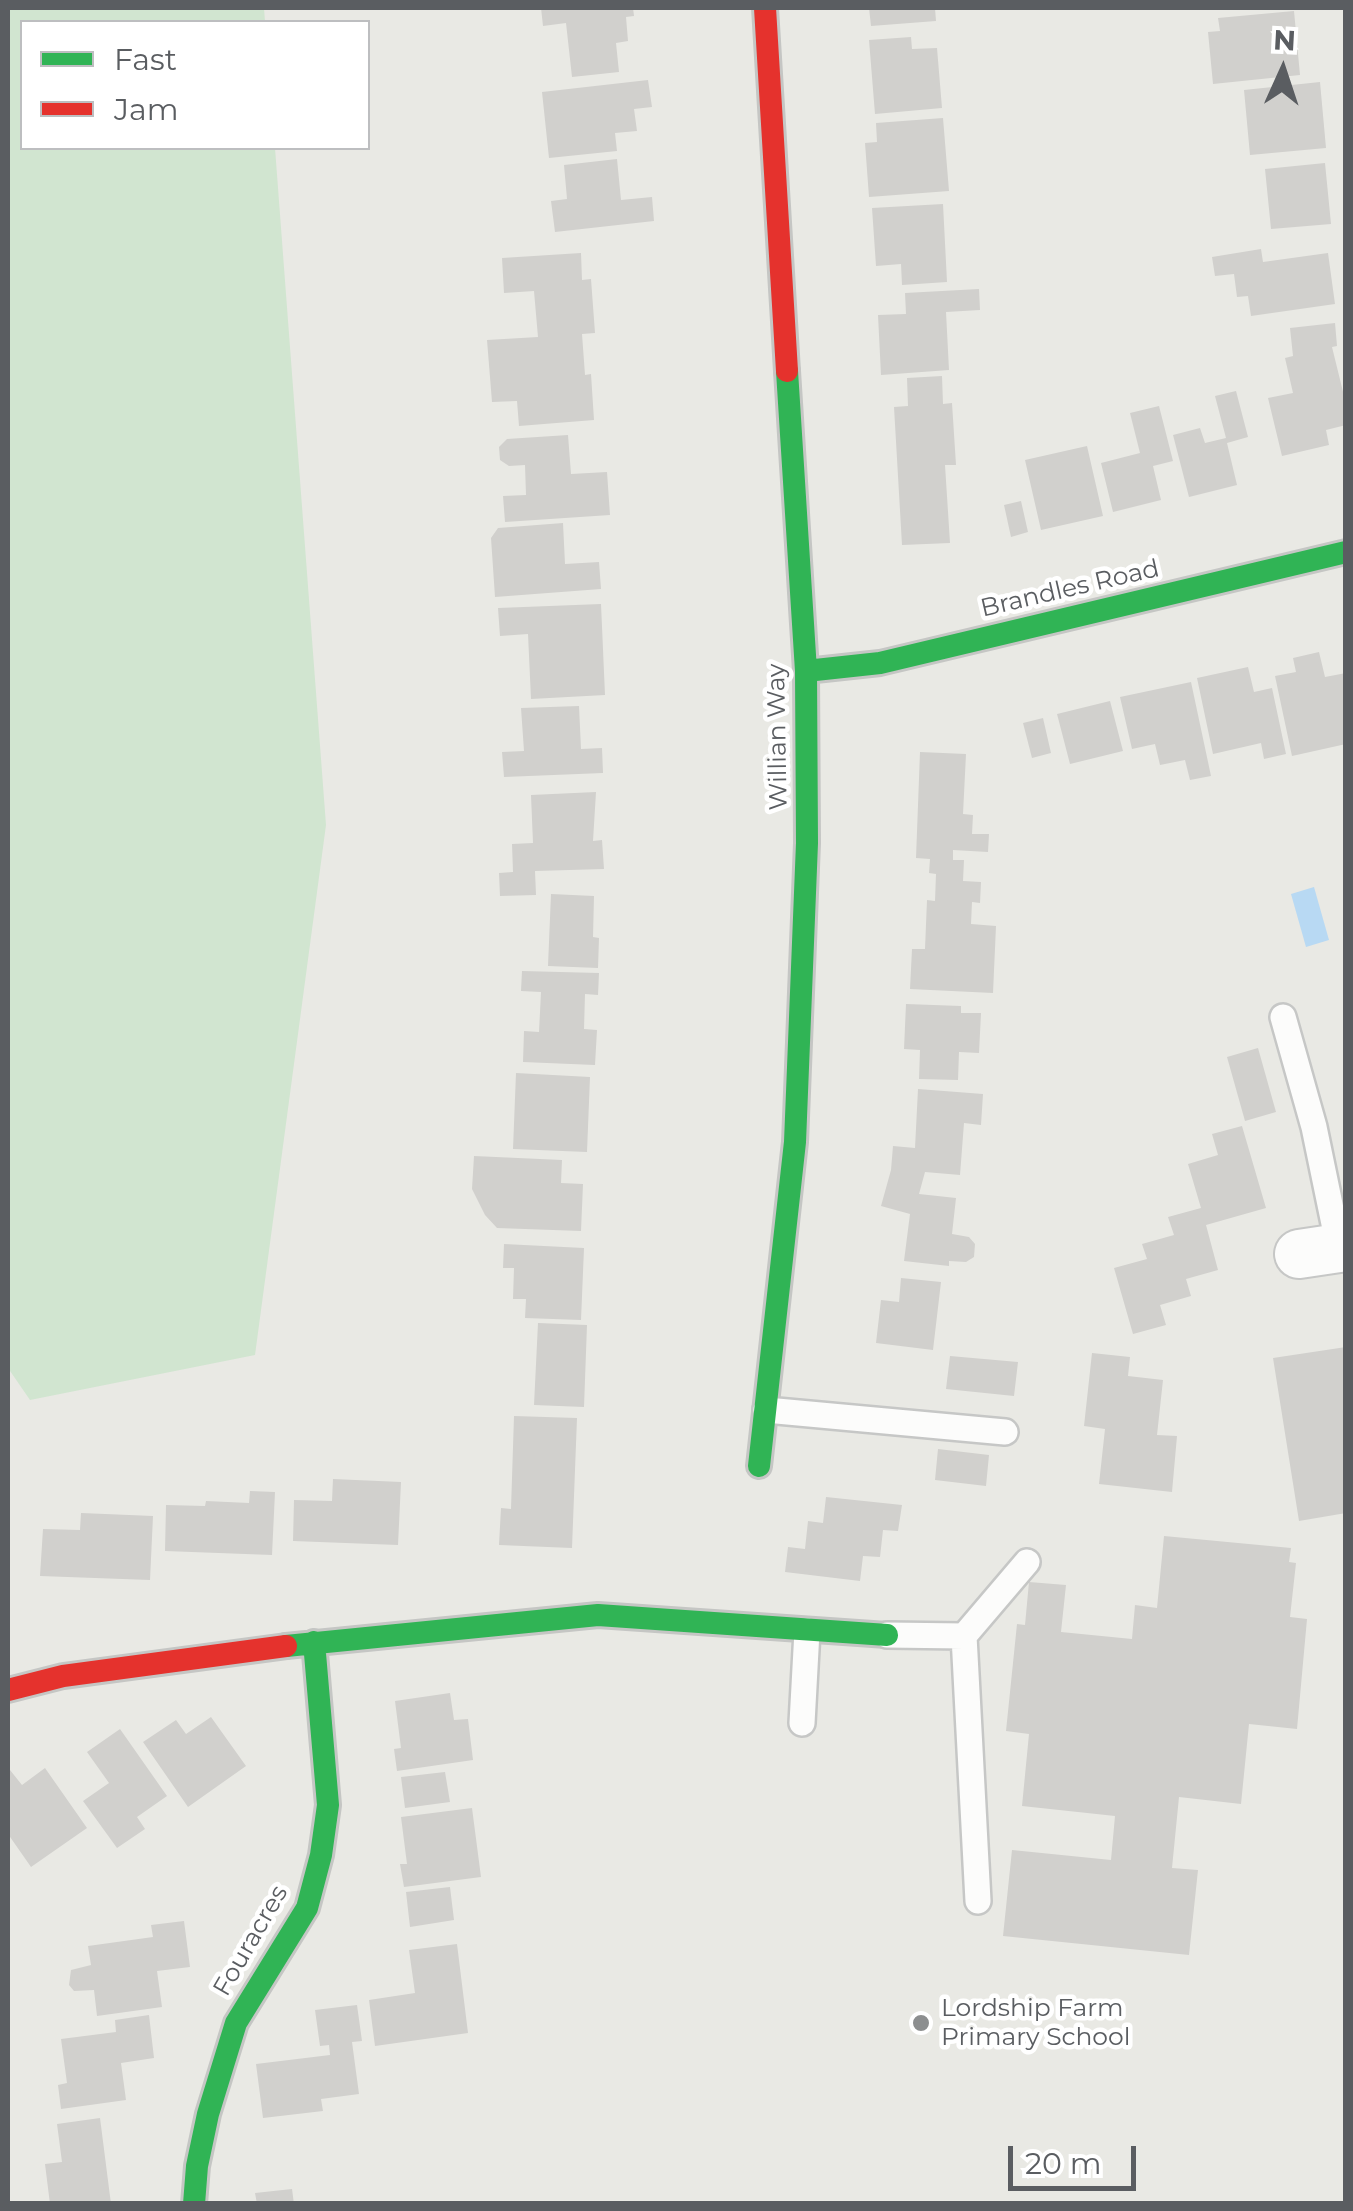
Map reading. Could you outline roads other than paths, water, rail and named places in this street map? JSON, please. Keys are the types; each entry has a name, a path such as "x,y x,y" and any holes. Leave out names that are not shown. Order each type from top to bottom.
{"street":[{"name":"Willian Way","path":"759,1466 795,1142 807,844 806,671 765,8"},
{"name":"Brandles Road","path":"806,671 880,663 1346,552"},
{"path":"8,1690 63,1676 314,1642 598,1616 887,1635"},
{"name":"Fouracres","path":"194,2204 208,2114 236,2023 307,1908 321,1855 328,1805 314,1642"}],"lane":[{"path":"1283,1017 1314,1127 1328,1250"},
{"path":"766,1410 1005,1432"},
{"path":"978,1901 964,1636 1027,1562"},
{"path":"802,1723 807,1631"},
{"path":"887,1635 964,1636"}],"water":[{"path":"1314,887 1329,940 1306,947 1291,894"}],"place":[{"name":"Lordship Farm Primary School","path":"921,2023"}]}
